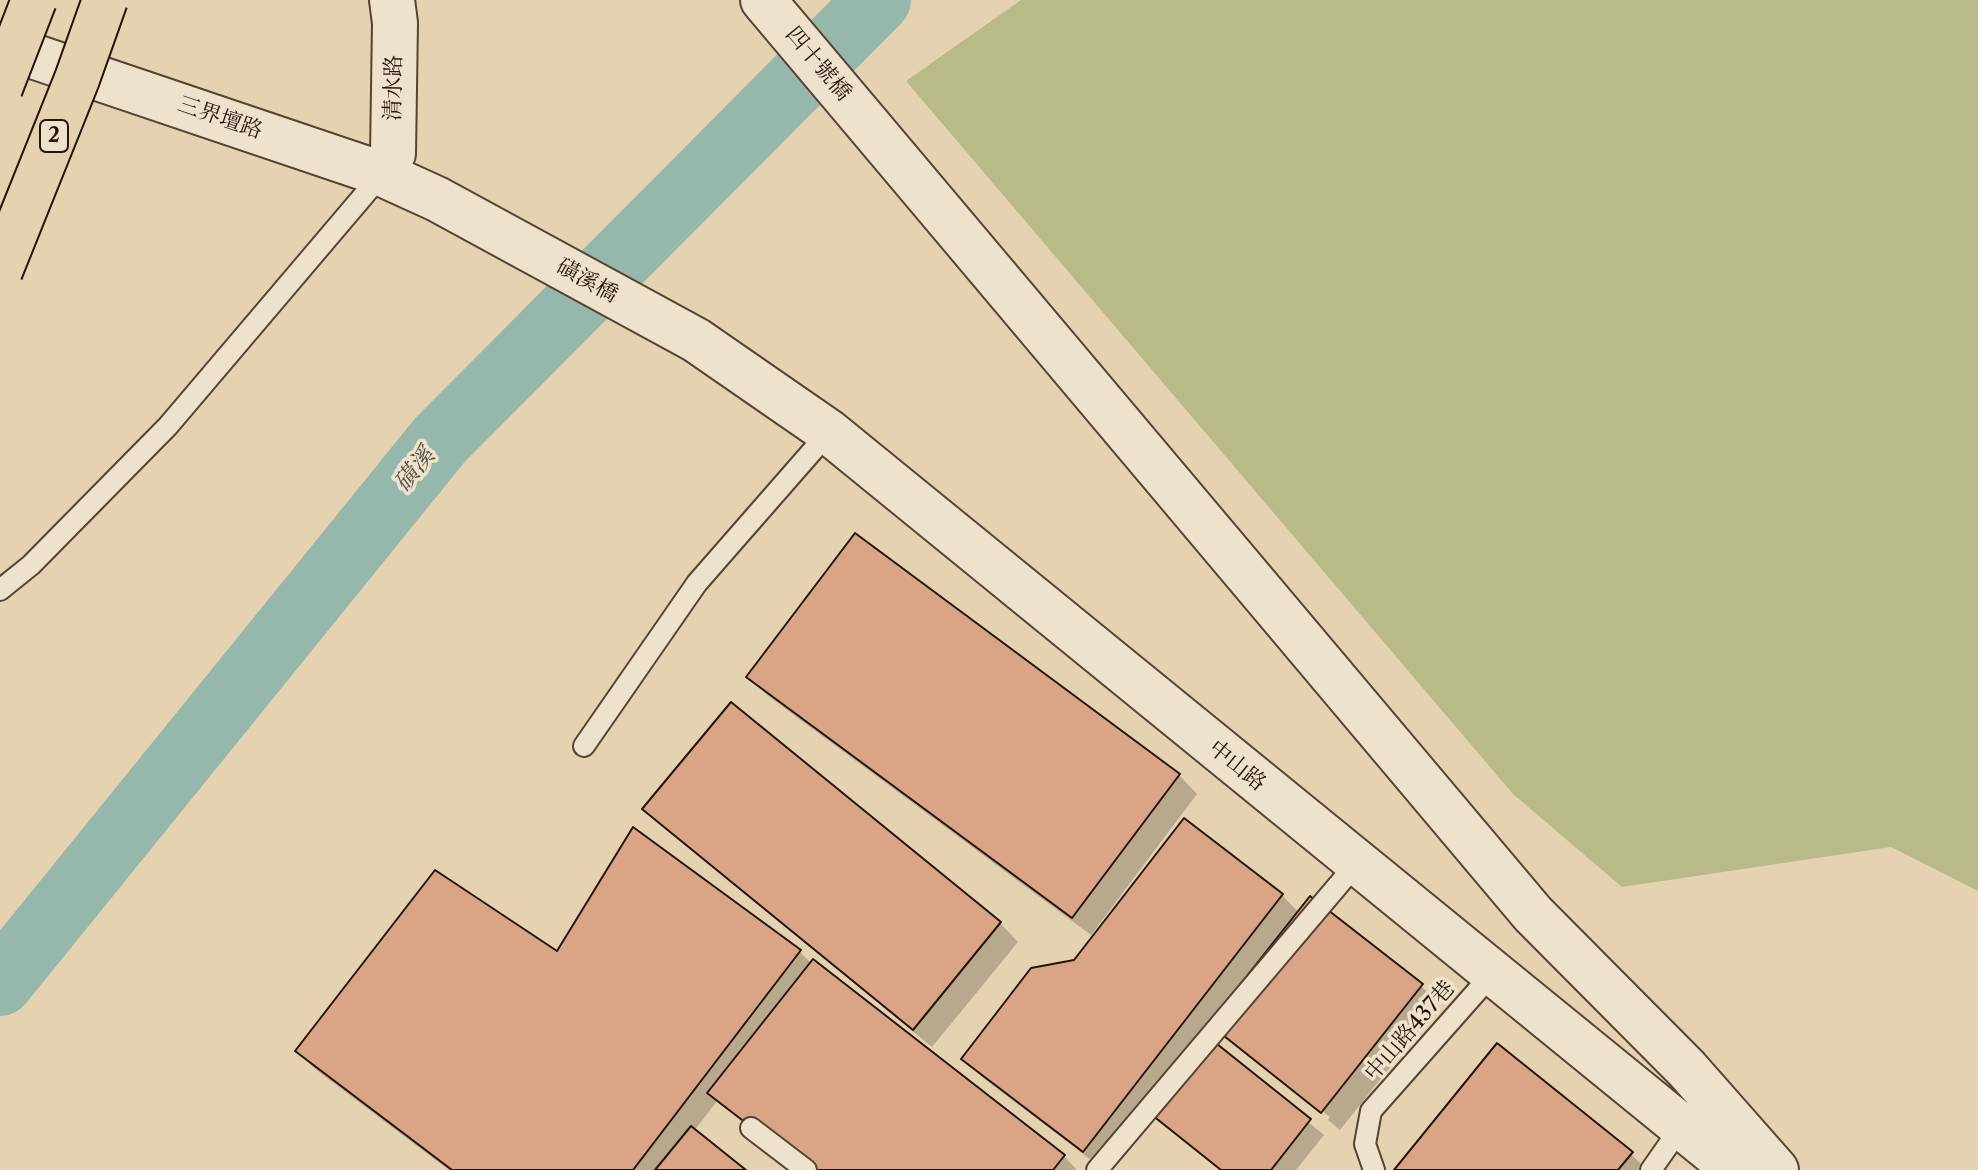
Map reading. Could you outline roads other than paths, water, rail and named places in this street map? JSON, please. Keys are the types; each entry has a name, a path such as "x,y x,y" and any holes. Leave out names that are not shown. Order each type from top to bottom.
{"main road":[{"path":"0,88 34,0"},
{"name":"2","path":"0,271 77,79 105,0"}],"street":[{"name":"清水路","path":"382,174 393,154 395,23 392,0"},
{"name":"四十號橋","path":"763,0 1533,914 1687,1069 1776,1170"},
{"name":"三界壇路","path":"0,45 382,174 437,199"},
{"name":"磺溪橋","path":"437,199 696,340 735,366"},
{"name":"中山路","path":"735,366 829,432 1735,1170"}],"lane":[{"path":"0,590 31,565 168,426 382,174"},
{"path":"584,746 697,583 829,432"},
{"path":"1097,1170 1357,863"},
{"name":"中山路437巷","path":"1374,1170 1365,1144 1371,1111 1493,973"},
{"path":"1651,1170 1681,1127"},
{"path":"751,1128 806,1170"}],"waterway":[{"name":"磺溪","path":"0,983 440,440 878,0"}]}
